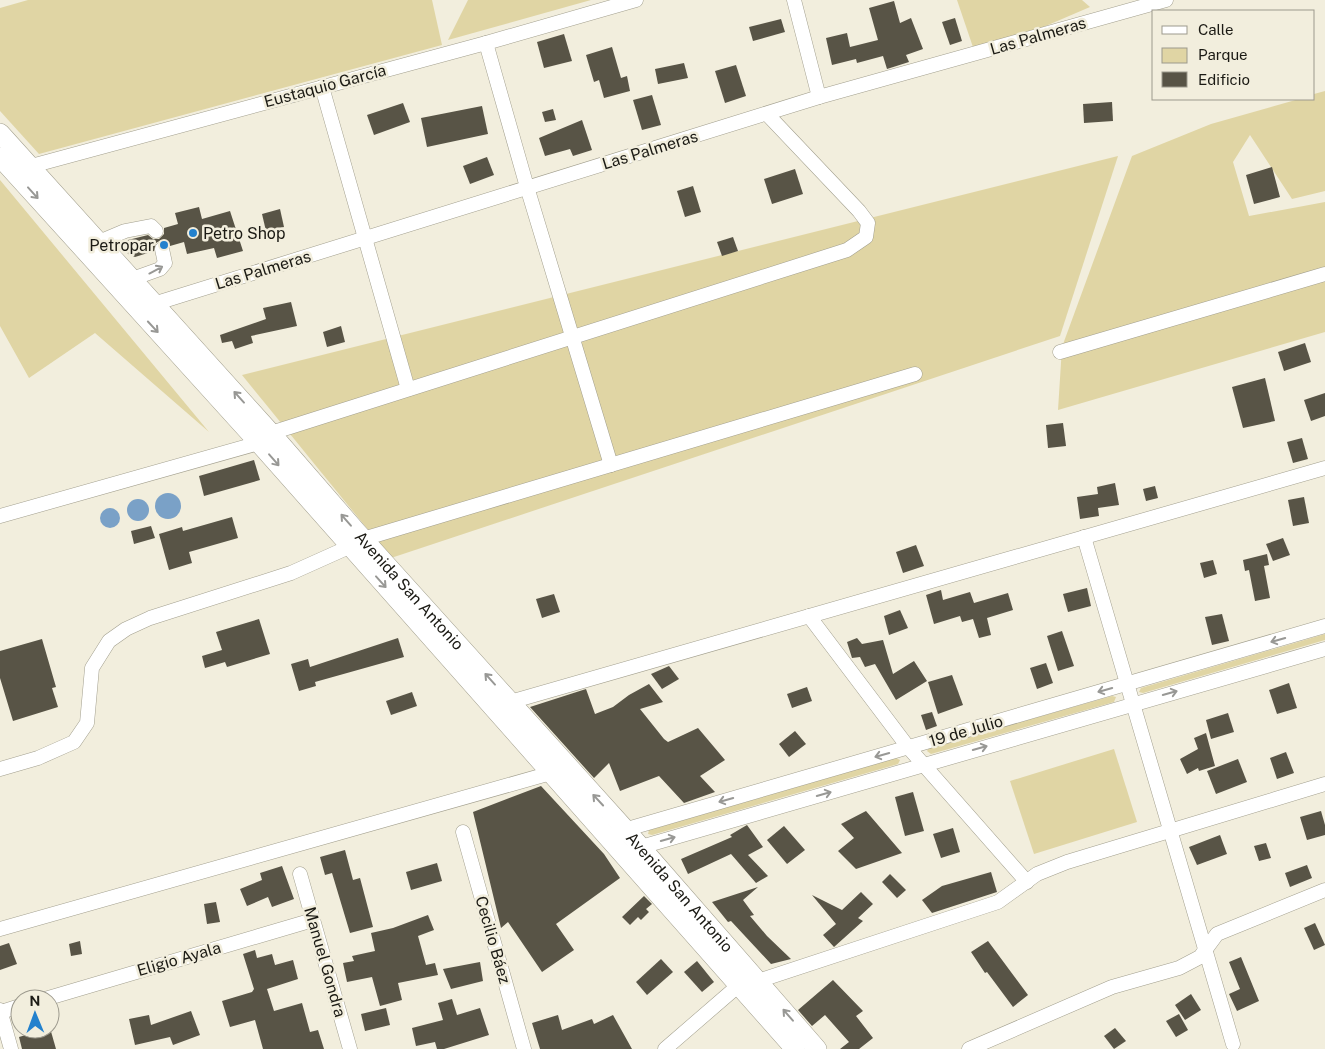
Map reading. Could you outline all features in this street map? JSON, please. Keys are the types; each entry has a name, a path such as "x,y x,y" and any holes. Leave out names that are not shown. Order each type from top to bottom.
{"main road":[{"name":"Avenida San Antonio","path":"0,133 22,169 265,438 550,773 606,835 630,850 758,981 817,1049"},
{"name":"Avenida San Antonio","path":"0,157 22,169 99,242 132,279 145,306"},
{"name":"Avenida San Antonio","path":"356,543 510,702 625,829 630,850 739,985 795,1049"}],"street":[{"name":"Eustaquio García","path":"22,169 486,43 636,0"},
{"path":"794,0 819,97"},
{"name":"Las Palmeras","path":"145,306 819,97 1166,0"},
{"path":"486,43 527,187 611,465"},
{"path":"322,87 408,389"},
{"path":"0,516 265,438 408,389 847,250 866,237 868,223 859,211 767,114"},
{"path":"99,242 143,226 151,226 156,231"},
{"path":"132,279 160,269 165,263 162,248"},
{"path":"1060,352 1325,274"},
{"path":"0,769 38,758 74,742 86,723 92,668 109,641 126,628 150,618 291,573 356,543 915,374"},
{"path":"510,702 1325,468"},
{"path":"1084,537 1233,1044"},
{"path":"809,616 908,748 1027,882"},
{"name":"19 de Julio","path":"606,835 1325,626"},
{"name":"19 de Julio","path":"630,850 1325,649"},
{"path":"0,929 569,768"},
{"path":"665,1049 739,985 758,981 998,902 1037,874 1067,862 1325,784"},
{"name":"Cecilio Báez","path":"463,832 524,1049"},
{"name":"Manuel Gondra","path":"300,874 350,1049"},
{"path":"969,1049 1112,988 1179,968 1200,957 1217,934 1325,890"},
{"name":"Eligio Ayala","path":"60,995 312,920"},
{"path":"0,1011 11,1049"}],"green space":[{"path":"28,0 432,0 442,45 39,154 0,111 0,8"},
{"path":"468,0 591,0 448,40"},
{"path":"957,0 1082,0 1090,7 976,56"},
{"path":"1325,91 1325,191 1292,199 1250,135 1233,162 1249,216 1325,202 1325,332 1058,410 1062,347 1132,156 1211,124 1295,100 1315,100 1315,94"},
{"path":"1118,156 1060,336 391,558 242,375"},
{"path":"0,180 209,432 95,333 29,378 0,326"},
{"path":"1325,634 1325,640 1143,693 1139,692 1141,688"},
{"path":"1112,696 1116,697 1114,702 931,754 927,751 929,748"},
{"path":"1114,749 1137,822 1034,854 1010,781"},
{"path":"896,758 900,760 898,764 652,835 648,834 649,830"}],"water":[{"path":"168,493 177,497 181,506 177,515 168,519 159,515 155,506 159,497"},
{"path":"138,499 146,502 149,510 146,518 138,521 130,518 127,510 130,502"},
{"path":"110,508 117,511 120,518 117,525 110,528 103,525 100,518 103,511"}],"building":[{"path":"894,1 900,23 911,18 923,49 906,55 909,62 887,69 883,56 857,63 856,59 832,65 826,38 847,33 850,47 878,40 869,8"},
{"path":"955,18 962,41 950,45 942,22"},
{"path":"781,19 785,32 753,41 749,27"},
{"path":"564,34 572,61 544,68 537,42"},
{"path":"612,47 621,78 627,76 630,91 604,98 599,80 594,82 586,55"},
{"path":"684,63 688,78 658,84 655,69"},
{"path":"736,65 746,96 725,103 715,71"},
{"path":"652,95 661,125 642,130 633,100"},
{"path":"1112,102 1113,121 1084,123 1083,104"},
{"path":"403,103 410,122 374,135 367,115"},
{"path":"482,106 488,134 427,147 421,118"},
{"path":"553,109 556,120 545,122 542,112"},
{"path":"582,120 592,150 573,156 570,149 545,156 539,138"},
{"path":"487,157 494,175 470,184 463,166"},
{"path":"1272,167 1280,197 1254,204 1246,175"},
{"path":"795,169 803,194 772,204 764,179"},
{"path":"693,186 701,212 685,217 677,191"},
{"path":"199,207 202,219 230,211 243,251 217,258 214,248 187,254 184,242 170,246 161,240 156,243 154,251 135,257 128,254 124,241 148,235 153,239 159,239 164,234 164,228 178,224 175,213"},
{"path":"280,209 284,227 266,231 262,214"},
{"path":"733,237 738,251 722,256 717,242"},
{"path":"291,302 297,326 251,336 253,343 235,349 232,341 222,343 220,335 266,319 263,308"},
{"path":"341,326 345,342 327,347 323,332"},
{"path":"1305,343 1311,362 1284,371 1278,352"},
{"path":"1265,378 1275,421 1243,428 1232,387"},
{"path":"1325,393 1325,416 1311,421 1304,400"},
{"path":"1063,423 1066,446 1048,448 1046,425"},
{"path":"1302,438 1308,459 1293,463 1287,442"},
{"path":"254,460 260,480 204,496 199,476"},
{"path":"1115,483 1119,505 1098,508 1099,516 1080,519 1077,497 1098,494 1097,487"},
{"path":"1155,486 1158,498 1146,501 1143,489"},
{"path":"1304,497 1309,523 1293,526 1288,500"},
{"path":"232,517 238,538 189,552 192,563 169,570 159,534 182,527 183,531"},
{"path":"151,526 155,538 134,544 131,531"},
{"path":"1283,538 1290,555 1273,561 1266,544"},
{"path":"916,545 924,566 903,573 896,552"},
{"path":"1267,554 1269,565 1264,566 1270,598 1255,601 1249,570 1245,571 1243,560"},
{"path":"1213,560 1217,574 1204,578 1200,563"},
{"path":"1087,588 1091,606 1068,612 1063,594"},
{"path":"941,590 943,600 970,592 974,603 1008,593 1013,610 987,618 991,635 979,638 973,619 962,622 960,616 934,624 926,595"},
{"path":"554,594 560,612 542,618 536,599"},
{"path":"900,610 908,628 889,635 884,616"},
{"path":"1222,614 1229,641 1212,645 1205,617"},
{"path":"259,619 270,654 227,667 225,662 205,668 202,656 222,650 216,632"},
{"path":"1062,631 1074,666 1058,671 1047,636"},
{"path":"398,638 404,657 315,682 316,686 299,691 291,664 308,659 310,667"},
{"path":"857,638 862,644 883,640 893,674 914,661 927,681 896,700 875,664 865,667 860,657 852,658 847,642"},
{"path":"42,639 56,687 52,688 58,707 13,721 0,678 0,651"},
{"path":"1046,663 1053,683 1037,689 1030,668"},
{"path":"669,666 679,679 662,689 651,674"},
{"path":"952,675 963,705 938,714 928,682"},
{"path":"1289,683 1297,708 1277,714 1269,690"},
{"path":"649,684 663,702 640,709 664,739 668,742 698,728 725,760 700,776 715,792 684,803 659,776 620,791 609,763 594,778 530,707 586,689 595,714 613,707"},
{"path":"807,687 812,701 792,708 787,694"},
{"path":"412,692 417,706 391,715 386,701"},
{"path":"932,712 937,726 926,730 921,715"},
{"path":"1228,713 1234,732 1211,739 1206,720"},
{"path":"795,731 806,744 789,757 779,744"},
{"path":"1206,733 1215,766 1199,771 1198,768 1187,774 1180,759 1198,749 1194,738"},
{"path":"1286,752 1294,773 1277,779 1270,758"},
{"path":"1238,759 1247,782 1216,794 1207,771"},
{"path":"541,786 604,854 620,878 556,924 574,950 542,972 508,922 501,928 473,812"},
{"path":"913,792 924,831 905,836 895,797"},
{"path":"866,811 902,853 856,869 838,851 854,838 841,824"},
{"path":"1321,811 1325,825 1325,835 1307,840 1300,817"},
{"path":"747,825 763,847 748,855 768,876 756,883 731,854 688,874 681,859 732,837 730,835"},
{"path":"784,826 805,850 787,864 767,840"},
{"path":"953,828 960,852 941,858 933,834"},
{"path":"1220,835 1227,854 1197,865 1189,847"},
{"path":"1266,843 1271,858 1259,861 1254,846"},
{"path":"345,850 353,880 360,878 373,927 350,933 332,873 325,875 320,857"},
{"path":"437,863 442,881 411,890 406,872"},
{"path":"1307,865 1312,878 1290,887 1285,873"},
{"path":"282,866 294,899 272,907 268,897 247,906 240,889 262,880 260,873"},
{"path":"991,872 997,892 932,913 922,900 942,886"},
{"path":"890,874 906,890 897,898 882,882"},
{"path":"758,887 743,900 754,915 750,916 791,959 771,964 731,921 728,922 712,902"},
{"path":"861,892 873,904 858,918 863,921 834,947 823,935 836,924 812,895 842,910"},
{"path":"644,896 652,904 646,909 649,912 641,920 638,917 630,925 622,917"},
{"path":"216,902 220,922 207,924 204,904"},
{"path":"428,915 434,930 418,936 426,965 435,963 438,975 398,983 402,1000 380,1006 372,977 347,982 343,963 354,961 352,956 375,951 371,933 393,928"},
{"path":"1315,923 1325,945 1314,950 1304,928"},
{"path":"80,941 82,954 71,956 69,944"},
{"path":"988,941 1028,995 1013,1007 987,972 985,973 971,952"},
{"path":"9,943 17,964 0,970 0,946"},
{"path":"255,950 257,958 272,954 275,965 293,960 298,979 267,989 274,1011 302,1003 310,1032 318,1030 324,1049 263,1049 255,1020 230,1027 222,1001 252,992 254,989 243,954"},
{"path":"1241,957 1259,1001 1237,1011 1229,994 1240,989 1229,962"},
{"path":"661,959 673,972 647,995 636,982"},
{"path":"697,961 714,982 702,992 684,972"},
{"path":"480,962 483,981 451,989 443,969"},
{"path":"833,980 863,1011 856,1016 873,1038 859,1049 840,1049 849,1042 825,1015 812,1026 798,1010"},
{"path":"1191,994 1201,1010 1185,1020 1175,1005"},
{"path":"452,999 457,1015 480,1008 489,1035 444,1049 437,1049 435,1042 416,1046 412,1028 443,1020 438,1003"},
{"path":"386,1008 390,1025 365,1031 361,1014"},
{"path":"191,1011 200,1035 173,1045 170,1037 135,1045 129,1019 149,1015 151,1025"},
{"path":"1179,1014 1188,1030 1176,1037 1166,1021"},
{"path":"558,1015 562,1030 592,1019 594,1024 613,1015 632,1049 540,1049 532,1023"},
{"path":"1115,1028 1126,1041 1114,1049 1104,1036"},
{"path":"20,1039 53,1039 56,1049 22,1049"}],"place":[{"name":"Petro Shop","path":"193,233"},
{"name":"Petropar","path":"164,245"}]}
